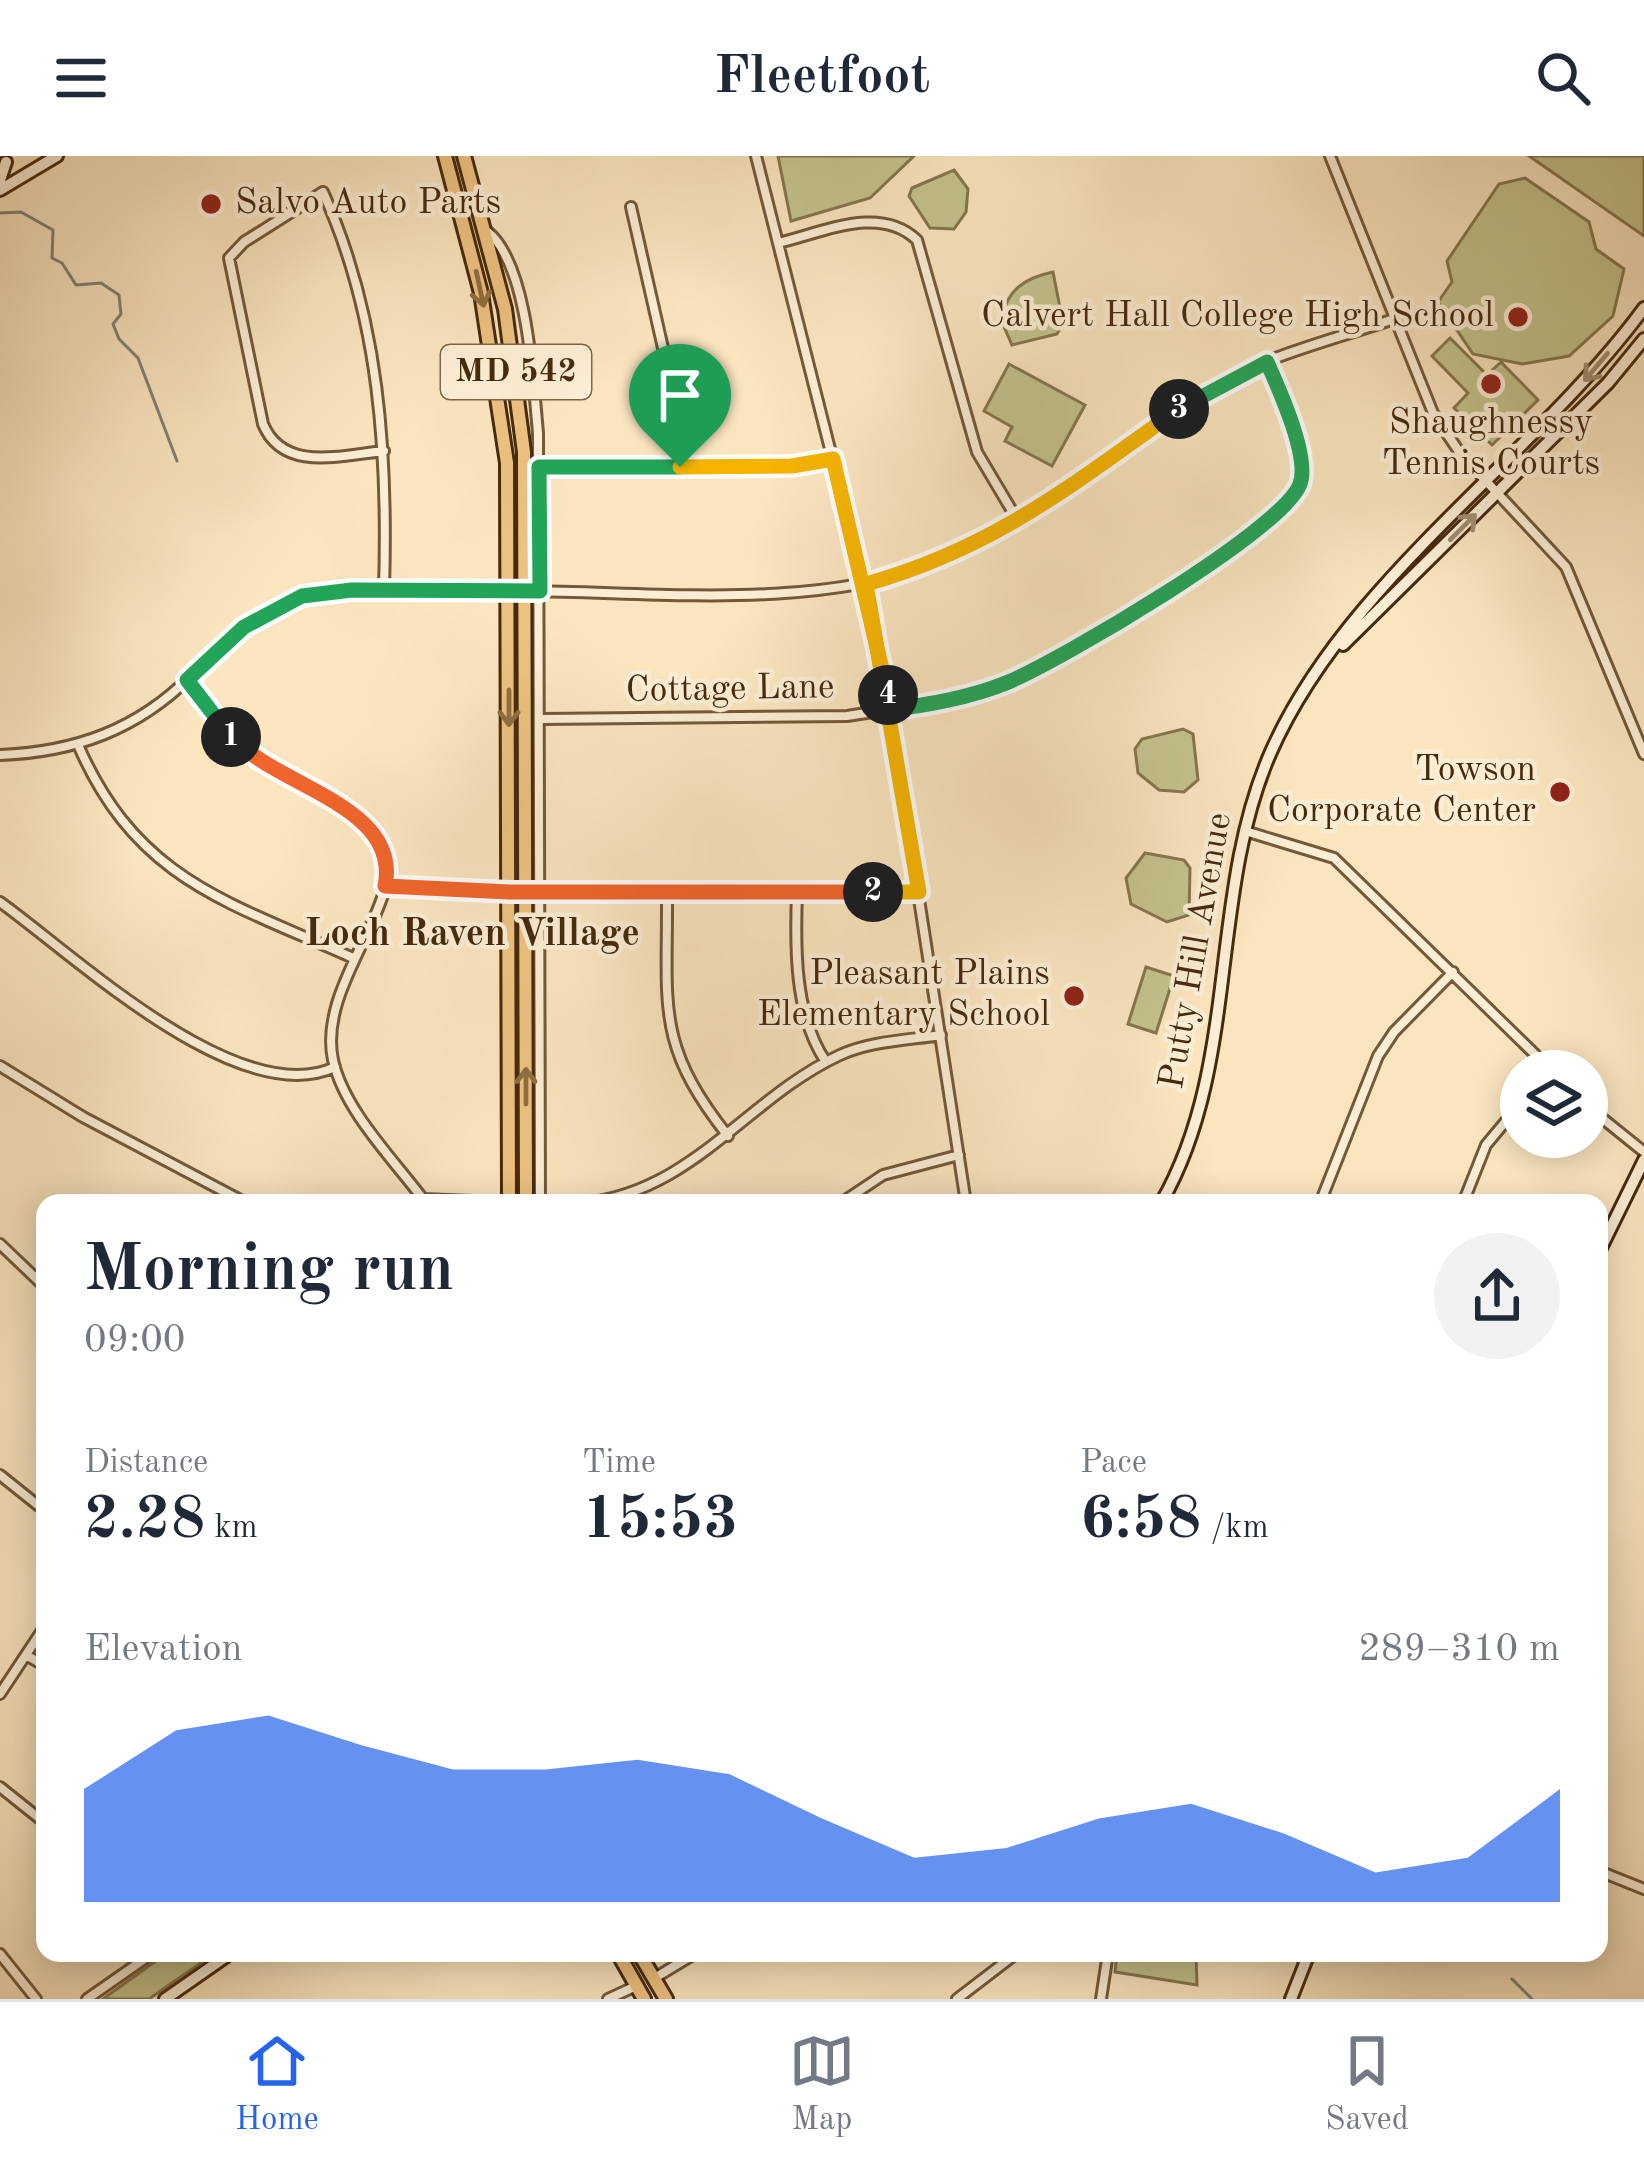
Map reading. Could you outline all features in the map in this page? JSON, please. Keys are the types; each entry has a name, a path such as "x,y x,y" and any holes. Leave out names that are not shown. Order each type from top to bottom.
{"main road":[{"name":"MD 542","path":"445,156 481,292 502,409 509,591 508,1194"},
{"name":"MD 542","path":"464,156 486,231 520,408 533,591 534,892 524,1194"},
{"path":"509,591 533,591"},
{"path":"509,892 534,892"},
{"path":"623,1962 644,1999"},
{"path":"644,1962 666,1999"},
{"path":"636,1985 653,1979"}],"street":[{"path":"0,190 57,156"},
{"path":"756,156 866,584 891,710 964,1194"},
{"path":"1330,156 1433,413 1485,482 1566,566 1644,754"},
{"path":"0,180 7,161"},
{"path":"384,451 301,458 272,442 263,424 229,258 244,242 323,193 365,325 384,451 384,590"},
{"path":"631,207 680,423 680,467"},
{"path":"778,243 872,221 896,224 917,239 976,452 1018,521"},
{"path":"486,231 506,248 514,283 530,365 539,467 533,591 541,719 534,892 540,1194"},
{"name":"Putty Hill Avenue","path":"1165,1194 1189,1145 1204,1097 1244,831 1276,741 1354,620 1580,386 1644,308"},
{"path":"533,591 773,592 866,584 944,561 1018,521 1183,406 1267,362 1394,319"},
{"name":"Putty Hill Avenue","path":"1336,651 1608,383 1644,339"},
{"name":"Cottage Lane","path":"541,719 813,718 957,699 1028,673 1265,524 1294,495 1303,471 1267,362"},
{"path":"539,467 792,466 833,459"},
{"path":"0,755 79,746 135,721 244,627 281,603 328,591 509,591"},
{"path":"187,680 234,740 266,768 373,828 388,861 385,886 333,1014 335,1067 415,1194"},
{"path":"79,746 124,826 176,873 353,958"},
{"path":"1244,831 1334,858 1530,1050"},
{"path":"385,886 509,892"},
{"path":"534,892 919,892"},
{"path":"668,892 672,1040 690,1086 728,1136"},
{"path":"797,892 794,953 811,1033 826,1062"},
{"path":"0,902 164,1023 219,1053 283,1075 310,1076 335,1067"},
{"path":"1324,1194 1378,1056 1454,972"},
{"path":"618,1194 656,1184 826,1062 863,1047 941,1035"},
{"path":"0,1066 220,1194"},
{"path":"1608,1124 1644,1156 1608,1233"},
{"path":"1466,1194 1486,1145 1500,1128"},
{"path":"854,1194 883,1175 958,1155"},
{"path":"0,1244 36,1278"},
{"path":"0,1475 36,1503"},
{"path":"0,1694 36,1640"},
{"path":"26,1655 36,1661"},
{"path":"0,1787 36,1816"},
{"path":"1608,1875 1644,1889"},
{"path":"0,1954 35,1999"},
{"path":"87,1999 140,1962"},
{"path":"165,1999 219,1962"},
{"path":"653,1979 681,1962"},
{"path":"957,1999 1005,1962"},
{"path":"1101,1999 1107,1962"},
{"path":"1291,1999 1306,1962"},
{"path":"608,1999 636,1985"}],"shaded area":[{"path":"778,156 914,156 870,198 791,221"},
{"path":"1529,156 1644,156 1644,236"},
{"path":"954,170 968,189 966,212 954,229 930,228 909,196 912,188"},
{"path":"1525,178 1589,222 1596,249 1624,269 1613,316 1569,356 1522,364 1473,354 1438,302 1452,282 1447,261 1499,184"},
{"path":"1053,272 1063,323 1057,334 1012,345 1001,320 1012,293 1025,282"},
{"name":"Shaughnessy Tennis Courts","path":"1450,338 1487,375 1501,362 1538,400 1492,445 1454,408 1468,393 1432,356"},
{"path":"1009,364 1085,405 1052,466 1005,441 1012,427 984,411"},
{"path":"1183,729 1193,734 1198,780 1184,792 1159,790 1138,773 1135,749 1142,739"},
{"path":"1145,853 1184,860 1190,868 1189,915 1167,922 1131,904 1126,878"},
{"path":"1146,967 1174,976 1156,1033 1128,1024"},
{"path":"154,1962 202,1962 149,1999 103,1999"},
{"path":"1116,1962 1196,1962 1197,1985 1115,1972"}],"waterway":[{"path":"0,213 21,212 53,230 52,258 62,263 76,285 101,283 119,295 121,314 113,324 119,339 138,358 177,461"},
{"path":"1512,1979 1532,1999"}],"place":[{"name":"Salvo Auto Parts","path":"211,204"},
{"name":"Calvert Hall College High School","path":"1518,317"},
{"name":"Shaughnessy Tennis Courts","path":"1491,384"},
{"name":"Towson Corporate Center","path":"1560,792"},
{"name":"Pleasant Plains Elementary School","path":"1074,996"}],"district":[{"name":"Loch Raven Village","path":"472,934"}],"route":[{"path":"680,467 539,467 540,591 352,590 302,596 281,603 244,627 187,680 234,740 266,768 356,814 373,828 388,861 385,886 509,892 919,892 866,584 931,566 998,534 1183,406 1267,362 1303,471 1294,495 1265,524 1051,661 1004,684 957,699 891,710 866,584 833,459 792,466 680,467"}]}
